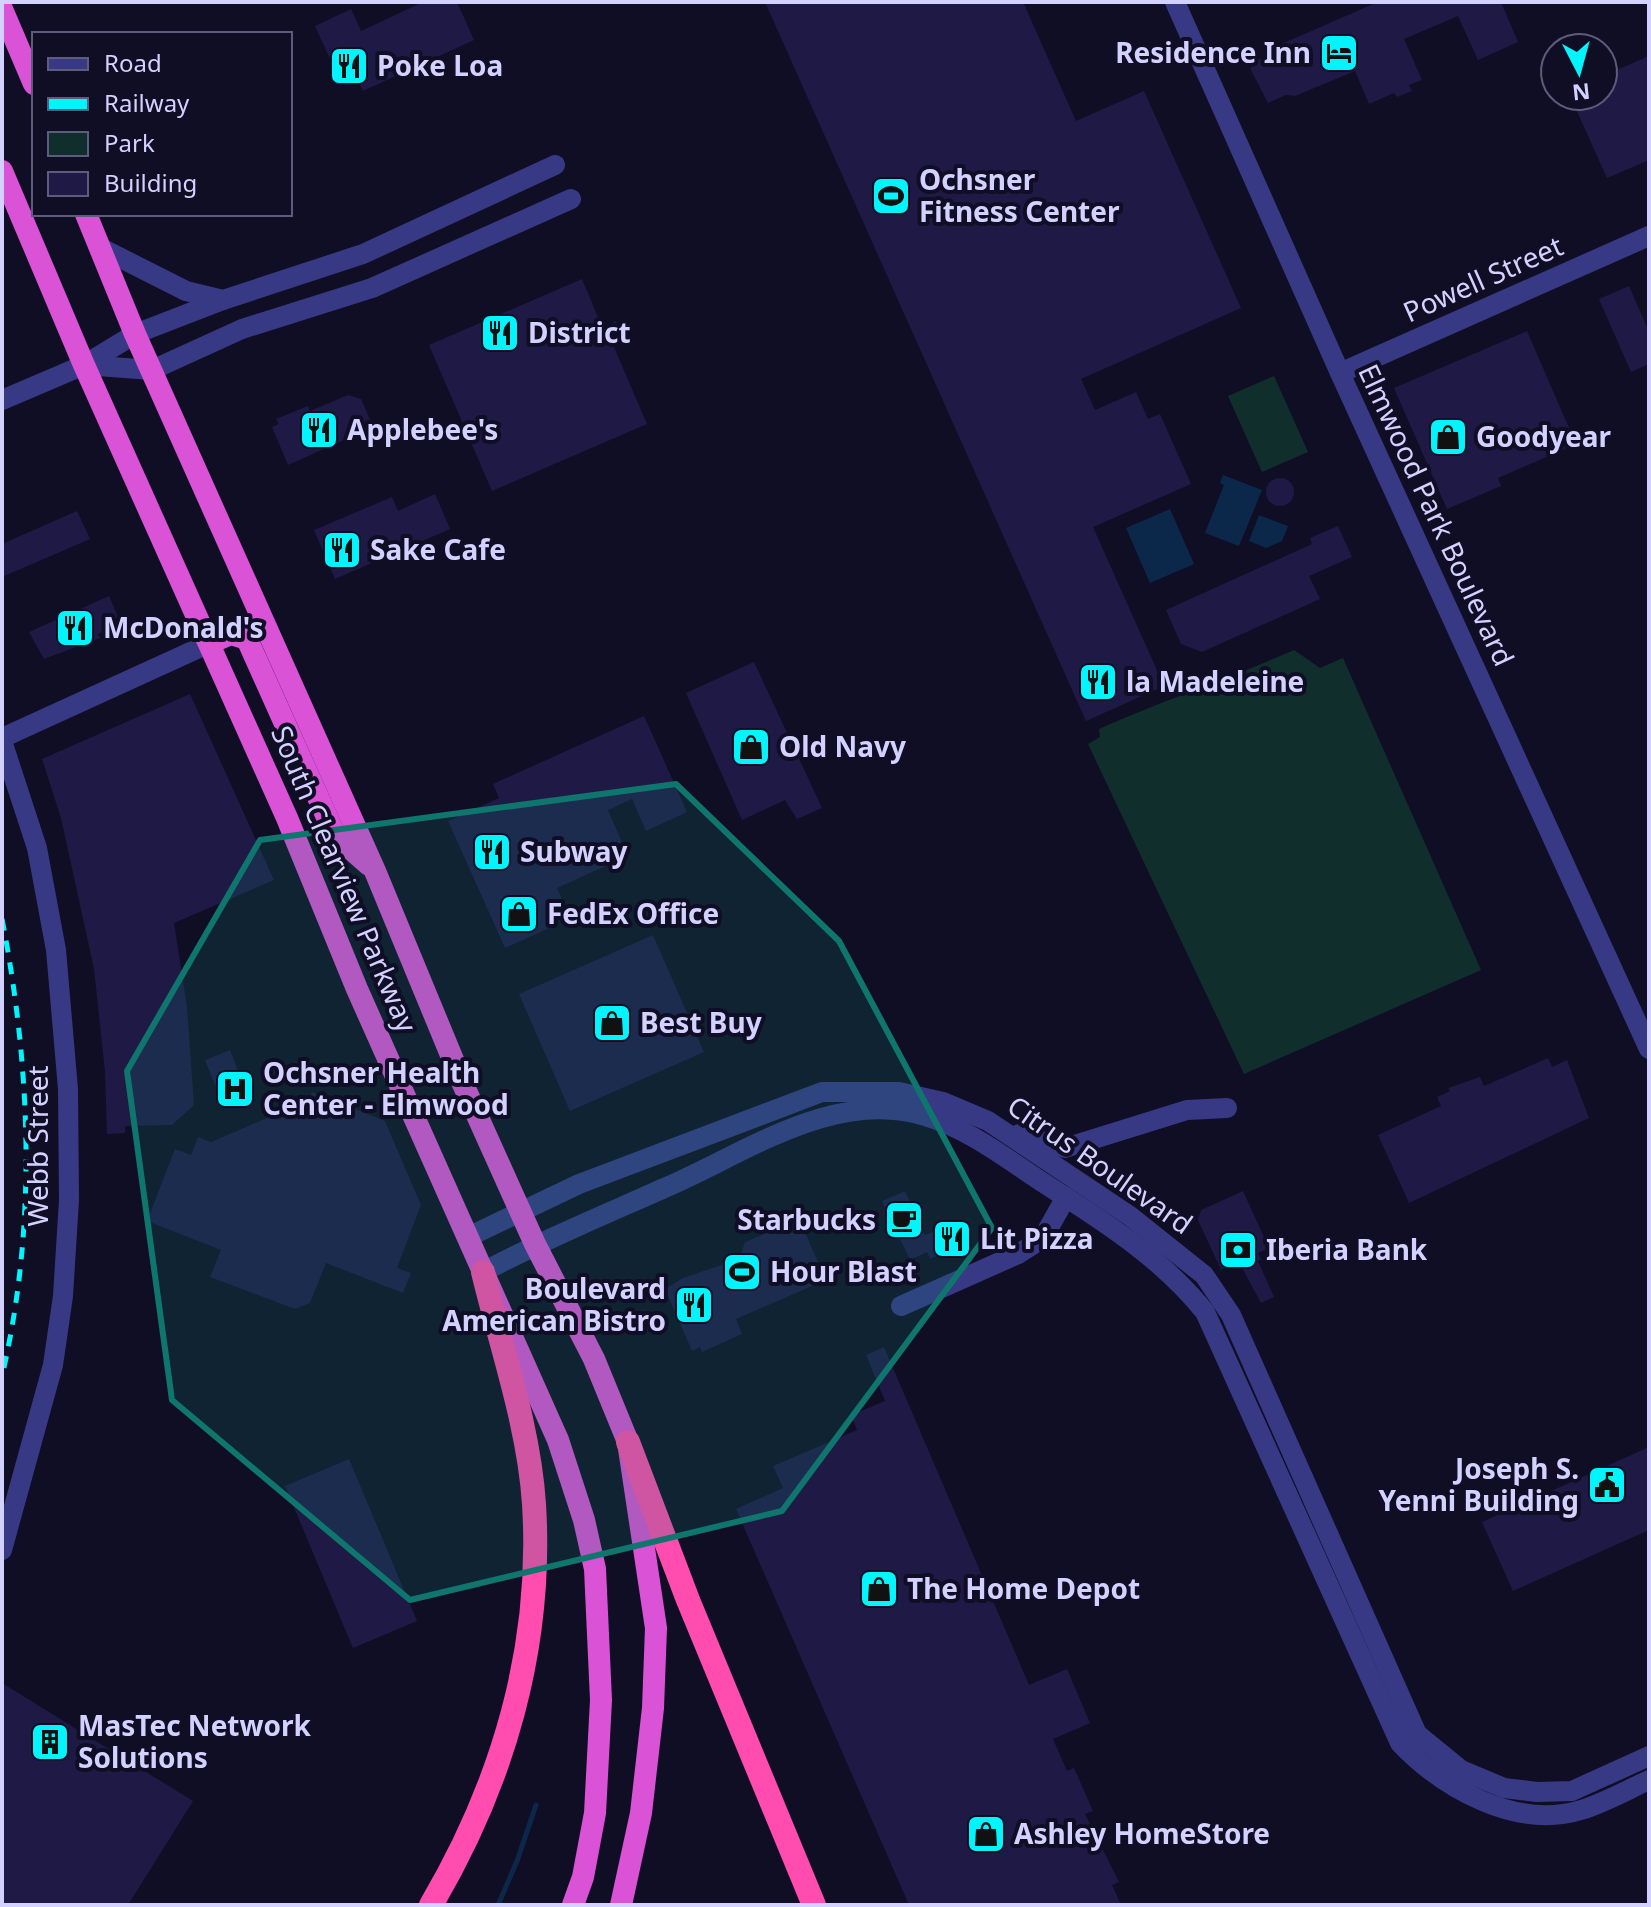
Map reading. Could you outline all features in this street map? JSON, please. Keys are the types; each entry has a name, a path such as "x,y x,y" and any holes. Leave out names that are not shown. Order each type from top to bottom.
{"highway":[{"path":"2,9 32,79"},
{"name":"South Clearview Parkway","path":"2,171 84,365 210,643 558,1440 584,1520 595,1569 601,1700 595,1813 583,1877 573,1905"},
{"name":"South Clearview Parkway","path":"87,216 135,334 375,871 463,1084 535,1244 594,1359 628,1442 656,1628 653,1708 641,1813 621,1905"},
{"path":"210,643 231,634 247,639 335,835 375,871"},
{"path":"431,1905 477,1821 507,1740 526,1665 535,1571 534,1502 527,1455 483,1272"},
{"path":"628,1442 688,1600 814,1905"}],"street":[{"name":"Elmwood Park Boulevard","path":"1175,2 1340,373 1649,1049"},
{"path":"2,400 84,365 135,334 223,300 363,254 555,165"},
{"path":"84,365 152,370 242,329 372,288 571,199"},
{"name":"Powell Street","path":"1340,373 1649,236"},
{"path":"99,247 186,291 223,300"},
{"path":"2,739 210,643"},
{"name":"Webb Street","path":"2,739 37,848 56,950 68,1089 69,1154 63,1296 53,1365 2,1550"},
{"name":"Citrus Boulevard","path":"468,1237 579,1184 822,1092 899,1092 943,1102 998,1128 1130,1216 1204,1275 1231,1315 1417,1734 1461,1770 1504,1788 1537,1792 1572,1791 1649,1756"},
{"name":"Citrus Boulevard","path":"483,1272 535,1244 791,1128 874,1108 925,1115 975,1138 1151,1256 1179,1279 1205,1312 1400,1743 1425,1770 1489,1805 1534,1813 1580,1811 1649,1780"},
{"path":"998,1128 1065,1148 1187,1110 1227,1108"},
{"path":"901,1306 1018,1254 1043,1238 1066,1197"}],"highlighted area":[{"path":"676,784 839,941 992,1228 782,1511 410,1600 172,1400 127,1071 260,840"}],"green space":[{"path":"1274,376 1308,452 1262,472 1228,396"},
{"path":"1294,650 1320,668 1343,658 1481,970 1244,1074 1088,744 1100,737 1099,729"}],"water":[{"path":"1223,475 1262,490 1239,546 1205,533 1224,485 1220,483"},
{"path":"1170,509 1194,564 1150,583 1126,528"},
{"path":"1259,515 1288,526 1282,541 1266,548 1249,541"}],"building":[{"path":"423,2 457,2 474,40 363,91 357,78 342,85 315,26 351,9 361,31"},
{"path":"765,2 1023,2 1076,121 1144,91 1241,308 1081,379 1095,410 1136,392 1148,419 1160,414 1191,484 1093,527 1164,686 1086,721"},
{"name":"Residence Inn","path":"1378,2 1501,2 1518,42 1478,60 1458,16 1404,39 1422,80 1409,85 1412,91 1397,97 1394,93 1369,104 1355,71 1295,96 1286,95 1268,103 1251,70 1251,63 1269,55 1272,48"},
{"path":"1649,56 1649,160 1607,178 1577,112 1619,112 1619,69"},
{"path":"582,279 602,327 616,321 625,342 614,347 647,424 492,491 429,345"},
{"path":"1629,286 1649,332 1649,364 1631,372 1599,299"},
{"path":"1527,331 1576,444 1498,478 1501,486 1447,509 1394,388"},
{"name":"Applebee's","path":"348,395 361,399 373,427 288,465 272,427 279,424 276,419 308,406 310,411"},
{"path":"1280,478 1290,482 1294,492 1290,502 1280,506 1270,502 1266,492 1270,482"},
{"path":"435,494 450,529 335,579 314,530 392,497 398,511"},
{"path":"77,511 90,539 2,577 2,544"},
{"path":"1338,526 1352,557 1309,576 1320,599 1202,652 1181,644 1166,610 1312,544 1310,538"},
{"name":"McDonald's","path":"109,596 121,624 98,634 100,638 44,659 29,632"},
{"name":"Old Navy","path":"754,662 822,808 797,819 785,800 742,820 686,693"},
{"path":"190,694 274,880 174,923 187,1007 194,1105 172,1125 125,1126 125,1133 107,1134 105,1071 94,969 61,818 42,759"},
{"path":"644,716 687,812 646,831 632,799 608,810 628,856 557,888 562,899 549,905 558,924 505,948 448,821 499,798 493,784"},
{"name":"Best Buy","path":"653,935 704,1052 570,1111 519,994"},
{"path":"230,1050 248,1096 222,1106 216,1090 220,1081 215,1085 205,1060"},
{"path":"1548,1058 1552,1067 1567,1060 1589,1118 1409,1203 1378,1135 1441,1106 1437,1097 1450,1091 1448,1088 1480,1077 1484,1086"},
{"path":"312,1092 385,1121 421,1205 397,1268 411,1273 403,1293 326,1263 310,1303 295,1309 210,1277 221,1250 147,1221 175,1149 191,1155 198,1137 211,1142 281,1112 286,1099 305,1107"},
{"path":"905,1191 925,1235 961,1220 970,1242 930,1259 927,1252 910,1260 882,1201"},
{"name":"Iberia Bank","path":"1243,1191 1269,1248 1258,1253 1261,1260 1258,1261 1274,1297 1261,1303 1239,1262 1221,1270 1198,1220 1201,1210"},
{"path":"799,1219 826,1280 736,1319 742,1334 702,1352 700,1347 692,1351 665,1289 683,1278 739,1259 745,1242"},
{"name":"The Home Depot","path":"884,1347 1029,1685 1067,1669 1090,1723 1053,1739 1067,1771 1074,1768 1093,1811 1085,1814 1119,1882 1112,1885 1121,1905 909,1905 736,1509 783,1488 773,1466 857,1430 851,1415 885,1401 866,1355"},
{"name":"Joseph S. Yenni Building","path":"1649,1447 1649,1530 1513,1591 1482,1522"},
{"path":"349,1459 417,1621 353,1648 285,1486"},
{"name":"MasTec Network Solutions","path":"2,1683 193,1801 128,1905 2,1905"}],"waterway":[{"path":"498,1905 536,1805"}],"railway":[{"path":"2,919 19,1032 26,1148 21,1263 2,1376"}],"place":[{"name":"Residence Inn","path":"1339,53"},
{"name":"Poke Loa","path":"349,66"},
{"name":"Ochsner Fitness Center","path":"891,196"},
{"name":"District","path":"500,333"},
{"name":"Applebee's","path":"319,430"},
{"name":"Goodyear","path":"1448,437"},
{"name":"Sake Cafe","path":"342,550"},
{"name":"McDonald's","path":"75,628"},
{"name":"la Madeleine","path":"1098,682"},
{"name":"Old Navy","path":"751,747"},
{"name":"Subway","path":"492,852"},
{"name":"FedEx Office","path":"519,914"},
{"name":"Best Buy","path":"612,1023"},
{"name":"Ochsner Health Center - Elmwood","path":"235,1089"},
{"name":"Starbucks","path":"904,1220"},
{"name":"Lit Pizza","path":"952,1239"},
{"name":"Iberia Bank","path":"1238,1250"},
{"name":"Hour Blast","path":"742,1272"},
{"name":"Boulevard American Bistro","path":"694,1305"},
{"name":"Joseph S. Yenni Building","path":"1607,1485"},
{"name":"The Home Depot","path":"879,1589"},
{"name":"MasTec Network Solutions","path":"50,1742"},
{"name":"Ashley HomeStore","path":"986,1834"}]}
